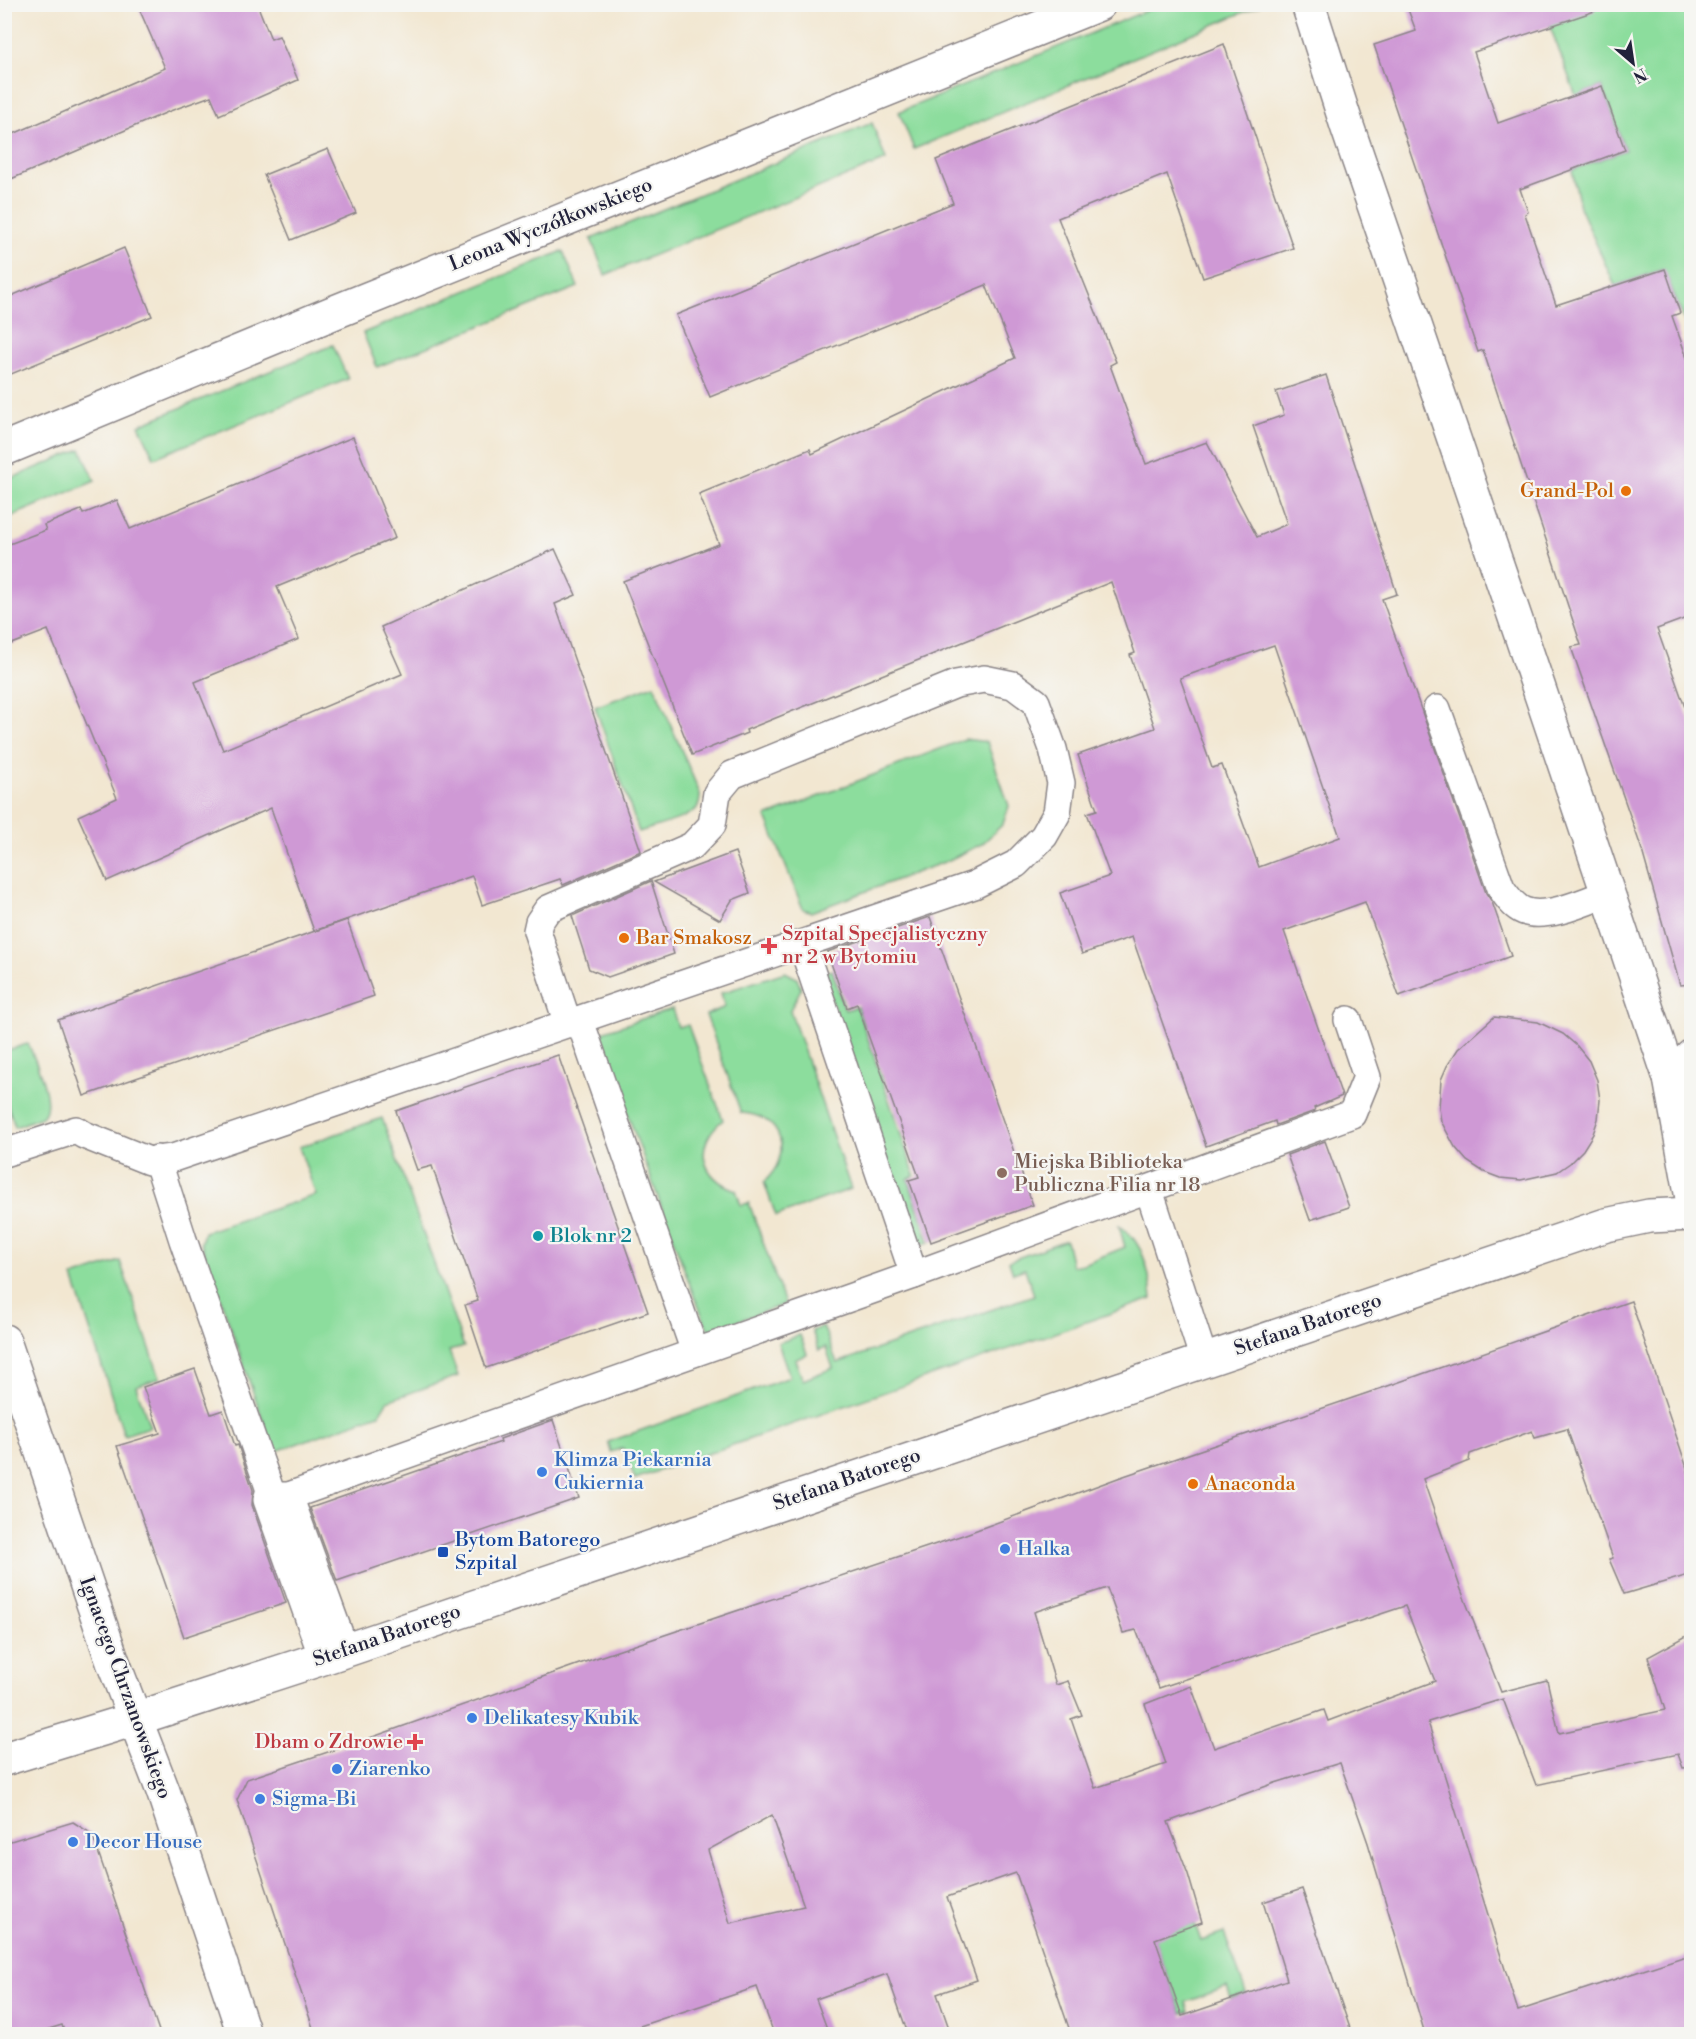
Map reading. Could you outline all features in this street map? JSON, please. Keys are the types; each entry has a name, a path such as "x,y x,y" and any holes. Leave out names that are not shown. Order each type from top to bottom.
{"street":[{"name":"Leona Wyczółkowskiego","path":"4,449 368,299 1099,4"},
{"path":"1308,4 1347,126 1608,893 1681,1067 1692,1198"},
{"name":"Stefana Batorego","path":"4,1758 135,1719 334,1654 1606,1224 1649,1216 1692,1214"},
{"name":"Ignacego Chrzanowskiego","path":"4,1341 113,1662 163,1791 244,2034"}],"lane":[{"path":"4,1153 76,1130 149,1161 173,1158 574,1023 974,885 1016,864 1044,836 1057,813 1061,783 1053,749 1035,702 1013,684 984,679 956,684 732,775 717,793 712,825 692,846 548,909 539,922 537,931 574,1023 695,1352"},
{"path":"1437,709 1501,888 1509,900 1522,911 1533,914 1551,912 1608,893"},
{"path":"802,944 914,1275"},
{"path":"334,1654 267,1500 279,1493 914,1275 1352,1114 1367,1077 1348,1020"},
{"path":"157,1159 183,1240 279,1493"},
{"path":"1149,1190 1204,1360"}],"green space":[{"path":"1160,5 1261,5 914,149 899,112"},
{"path":"1542,5 1691,5 1691,320 1685,322 1664,269 1615,286 1580,207 1572,170 1625,150 1602,86 1576,96"},
{"path":"872,123 886,160 605,275 591,239"},
{"path":"563,251 578,287 377,367 363,333"},
{"path":"333,345 348,379 154,458 139,425"},
{"path":"81,449 95,481 5,519 5,481"},
{"path":"654,685 700,794 700,800 697,808 686,816 639,832 595,707"},
{"path":"965,739 987,742 1009,806 1003,824 982,844 947,861 811,912 803,909 766,817"},
{"path":"832,970 845,1010 857,1007 915,1176 908,1179 929,1242 916,1247 822,973"},
{"path":"785,972 797,978 801,989 790,1010 851,1189 776,1216 764,1182 779,1160 780,1138 767,1121 755,1115 741,1113 706,1015 725,1007 721,993"},
{"path":"672,1009 678,1027 688,1025 723,1120 713,1129 707,1139 704,1150 708,1169 724,1185 736,1190 741,1205 749,1203 785,1304 709,1331 694,1296 602,1044 602,1032"},
{"path":"27,1044 43,1082 46,1093 46,1111 42,1117 15,1127 5,1097 5,1051"},
{"path":"382,1118 464,1347 449,1351 458,1376 387,1401 379,1414 274,1452 201,1243 204,1232 316,1195 299,1147"},
{"path":"1119,1226 1128,1232 1140,1248 1150,1279 1152,1299 635,1479 623,1448 611,1452 608,1442 790,1377 778,1343 800,1335 807,1354 795,1360 803,1380 833,1368 826,1347 819,1350 812,1331 823,1326 837,1363 1034,1295 1025,1269 1013,1273 1009,1261 1066,1240 1072,1266 1083,1264 1125,1247"},
{"path":"120,1261 160,1378 136,1386 150,1427 124,1435 73,1277"},
{"path":"1195,1924 1201,1941 1224,1933 1246,1993 1231,1998 1227,1987 1186,2002 1189,2012 1181,2013 1154,1938"}],"building":[{"path":"137,4 257,4 271,39 279,36 298,80 219,115 211,96 170,111 4,182 4,138 165,68"},
{"path":"1406,4 1594,4 1595,11 1474,52 1498,123 1602,86 1625,150 1520,189 1528,212 1525,214 1556,305 1665,269 1680,313 1672,316 1692,372 1692,616 1657,629 1692,727 1692,984 1680,985 1641,847 1571,647 1581,645 1483,350 1478,352 1374,45 1416,31"},
{"path":"1224,44 1293,248 1203,278 1167,174 1058,218 1116,362 1110,365 1146,464 1207,442 1257,537 1287,524 1253,426 1284,415 1276,392 1326,375 1397,594 1382,599 1486,893 1492,902 1511,956 1399,996 1365,902 1284,931 1342,1096 1314,1108 1315,1111 1276,1125 1275,1121 1206,1146 1132,937 1082,954 1060,893 1110,876 1087,813 1097,810 1078,755 1155,728 1130,655 1135,653 1111,582 746,730 747,733 692,755 623,581 719,544 699,494 810,449 812,454 1015,358 986,285 710,397 676,315 953,203 936,160","holes":["1274,645 1340,837 1259,867 1222,765 1212,768 1180,678"]},
{"path":"328,149 356,213 291,240 264,175"},
{"path":"124,248 152,316 4,377 4,299"},
{"path":"353,437 395,538 277,587 299,639 195,682 223,750 402,674 381,627 555,549 576,595 555,604 641,851 563,885 560,879 482,905 472,876 314,931 271,808 107,881 78,816 117,798 48,630 4,647 4,546 46,530 44,525 81,510 83,514 117,500 130,529"},
{"path":"735,852 750,893 732,900 720,920 654,882"},
{"path":"651,881 674,954 608,977 589,969 572,916"},
{"path":"930,917 1033,1205 931,1242 909,1180 919,1177 857,1004 847,1008 827,952"},
{"path":"347,920 374,996 84,1096 58,1020"},
{"path":"1494,1017 1538,1022 1563,1034 1589,1061 1597,1080 1600,1100 1598,1119 1593,1134 1583,1150 1557,1172 1521,1180 1500,1178 1484,1172 1467,1161 1455,1147 1441,1121 1439,1108 1441,1080 1447,1066 1458,1049"},
{"name":"Blok nr 2","path":"558,1055 648,1312 486,1368 465,1305 478,1301 432,1166 417,1170 396,1111"},
{"path":"1325,1141 1349,1207 1310,1220 1287,1155"},
{"path":"1631,1301 1692,1483 1692,1574 1624,1594 1609,1559 1613,1558 1567,1429 1535,1438 1532,1431 1470,1454 1469,1461 1423,1479 1460,1587 1501,1692 1547,1680 1559,1733 1665,1710 1648,1657 1692,1633 1692,1767 1683,1768 1678,1754 1536,1785 1503,1699 1428,1722 1518,2011 1692,1954 1692,2034 1425,2034 1368,1843 1340,1763 1275,1783 1168,1822 1188,1874 1202,1922 1155,1939 1182,2016 1287,1980 1263,1902 1302,1889 1352,2034 1071,2034 1016,1873 947,1897 977,1980 937,1994 951,2034 908,2034 887,1974 816,1999 829,2034 774,2034 757,1987 616,2034 315,2034 237,1800 247,1779 599,1657 963,1535 1118,1478","holes":["1107,1588 1123,1633 1136,1630 1159,1688 1405,1606 1435,1681 1328,1721 1324,1710 1214,1748 1191,1686 1145,1704 1166,1764 1095,1788 1071,1719 1082,1715 1068,1681 1056,1685 1034,1612","772,1815 804,1906 730,1923 708,1850"]},
{"path":"195,1369 211,1414 223,1410 235,1446 238,1445 253,1490 252,1505 286,1603 184,1637 117,1446 160,1433 143,1387"},
{"path":"553,1420 579,1498 337,1581 310,1508 501,1442 500,1439"},
{"path":"73,1822 92,1834 160,2034 65,2034 62,2025 33,2034 4,2034 4,1843"}],"place":[{"name":"Grand-Pol","path":"1626,491"},
{"name":"Bar Smakosz","path":"624,938"},
{"name":"Szpital Specjalistyczny nr 2 w Bytomiu","path":"769,946"},
{"name":"Miejska Biblioteka Publiczna Filia nr 18","path":"1002,1173"},
{"name":"Blok nr 2","path":"538,1236"},
{"name":"Klimza Piekarnia Cukiernia","path":"542,1472"},
{"name":"Anaconda","path":"1193,1484"},
{"name":"Halka","path":"1005,1549"},
{"name":"Bytom Batorego Szpital","path":"443,1552"},
{"name":"Delikatesy Kubik","path":"472,1718"},
{"name":"Dbam o Zdrowie","path":"415,1742"},
{"name":"Ziarenko","path":"337,1769"},
{"name":"Sigma-Bi","path":"260,1799"},
{"name":"Decor House","path":"73,1842"}]}
